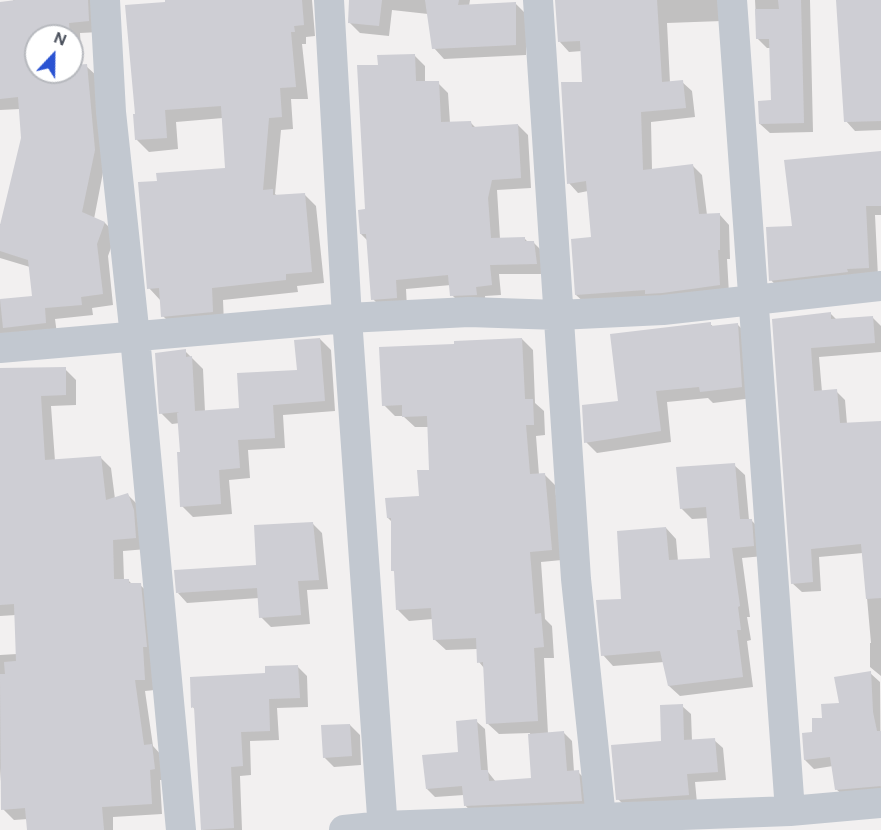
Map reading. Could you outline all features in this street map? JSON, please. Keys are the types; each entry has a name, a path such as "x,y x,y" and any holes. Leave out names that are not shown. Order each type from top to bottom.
{"street":[{"path":"105,0 111,112 135,337 181,830"},
{"path":"329,0 347,318 383,828"},
{"path":"538,0 576,579 600,824"},
{"path":"732,0 790,811"},
{"path":"0,348 347,318 470,312 558,315 663,310 881,286"},
{"path":"344,830 600,824 881,803"}],"building":[{"path":"88,0 89,21 69,24 24,24 24,84 84,84 84,64 87,64 95,150 82,212 105,222 97,244 103,294 81,297 82,305 45,308 46,323 3,328 0,299 32,296 28,260 0,251 0,225 21,138 18,97 0,99 0,2"},
{"path":"165,0 302,0 304,25 294,26 295,32 291,32 296,87 280,88 282,117 269,118 263,190 273,189 273,195 305,193 312,272 286,274 286,280 212,288 213,312 161,317 159,288 147,289 138,182 157,181 156,173 225,168 221,106 165,110 167,138 135,140 133,114 135,114 125,5 165,2"},
{"path":"349,0 382,0 379,26 348,23"},
{"path":"425,0 459,0 458,5 516,2 516,45 432,49"},
{"path":"555,0 657,0 662,82 683,80 686,108 641,112 643,170 693,164 699,214 720,213 720,250 718,250 720,285 662,293 645,294 645,290 575,295 571,239 591,237 586,181 567,184 561,82 582,82 580,41 558,42"},
{"path":"778,0 801,0 804,123 759,124 758,101 771,100 769,39 756,39 755,9 779,9"},
{"path":"836,0 881,0 881,121 844,122"},
{"path":"415,54 416,81 439,81 441,122 471,121 472,127 518,124 521,178 492,180 488,198 491,238 525,237 525,241 534,241 537,264 490,265 492,285 476,287 477,295 450,296 448,275 396,280 397,298 371,300 366,234 360,234 358,210 365,209 357,65 378,65 377,55"},
{"path":"881,151 881,206 866,206 869,268 847,269 848,272 769,281 766,227 792,226 784,160"},
{"path":"831,312 831,319 873,316 875,343 811,348 814,391 837,389 840,423 881,421 881,598 866,599 861,544 811,549 813,582 791,584 772,319"},
{"path":"711,322 711,326 738,323 742,387 700,392 699,387 656,391 661,431 584,443 582,405 618,401 610,334"},
{"path":"320,338 325,401 273,405 275,438 238,440 240,468 219,470 221,504 180,507 177,452 180,452 177,413 179,412 159,414 155,353 186,349 186,357 192,356 195,411 239,408 237,373 297,370 294,340"},
{"path":"522,338 525,399 533,399 534,425 526,425 530,474 545,473 552,550 530,552 535,614 541,613 544,647 534,648 538,721 486,724 483,662 477,663 476,638 433,640 431,608 396,610 394,571 391,571 391,518 387,518 385,498 419,496 417,470 429,470 427,416 402,417 402,405 382,406 379,347"},
{"path":"66,367 66,395 41,396 45,460 101,456 106,500 128,493 134,510 136,538 113,540 114,579 129,579 129,583 141,583 147,647 143,647 145,680 135,680 144,745 152,744 155,769 150,770 152,804 102,807 104,830 27,830 25,808 1,810 0,674 5,674 4,662 16,661 14,604 0,605 0,368"},
{"path":"735,463 740,519 752,519 754,546 732,548 740,606 738,607 741,630 737,630 743,677 668,686 660,651 601,656 596,600 621,599 617,531 666,527 669,560 710,558 706,507 680,509 676,467"},
{"path":"313,522 319,580 298,581 301,615 259,618 257,588 176,593 174,570 256,565 254,525"},
{"path":"298,665 300,698 269,699 270,731 241,732 243,766 231,767 234,828 201,830 194,707 191,708 190,677 265,673 265,666"},
{"path":"871,671 873,712 877,731 881,731 881,786 835,790 830,757 804,760 802,733 812,732 812,718 822,718 821,704 839,703 834,677"},
{"path":"683,704 684,740 715,738 718,772 687,774 689,795 616,800 611,745 661,741 660,705"},
{"path":"477,719 481,770 488,770 489,781 531,778 528,734 564,731 567,771 579,770 582,801 464,806 462,786 426,789 422,755 458,752 456,721"},
{"path":"350,724 352,756 323,758 321,725"}]}
